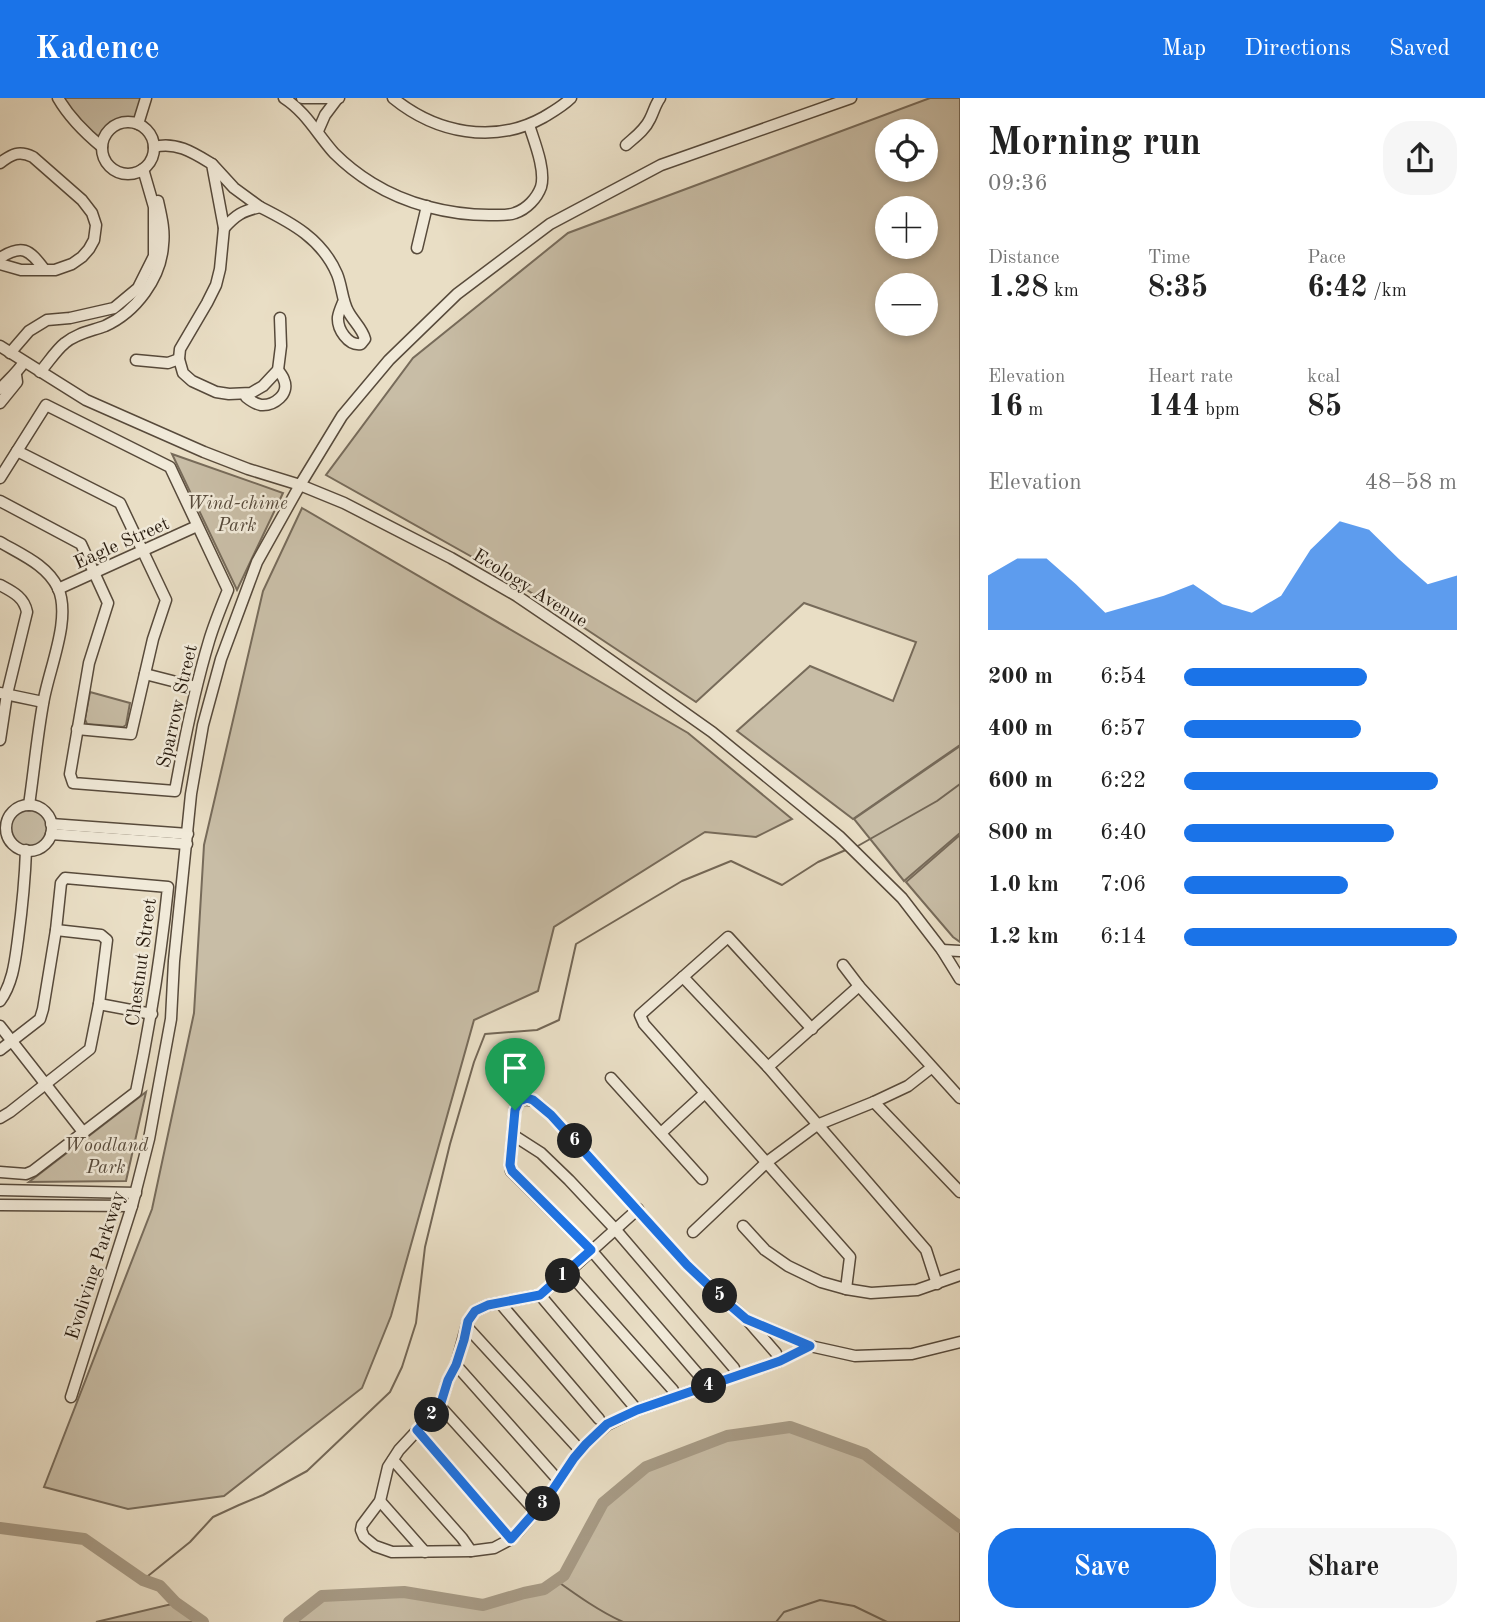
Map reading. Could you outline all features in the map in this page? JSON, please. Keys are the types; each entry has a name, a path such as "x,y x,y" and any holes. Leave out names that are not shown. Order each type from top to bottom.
{"street":[{"path":"58,98 86,133 102,147"},
{"path":"138,124 146,98"},
{"path":"285,98 338,98"},
{"path":"285,98 305,115 334,153 371,182 390,193 427,206 468,215 516,213 528,205 540,188 542,180 539,158 529,125"},
{"path":"318,131 324,115 338,98"},
{"path":"393,98 422,118 443,127 468,132 491,132 529,125 571,98"},
{"name":"Evoliving Parkway","path":"71,1397 136,1193 149,1139 171,1019 174,961 191,794 203,725 221,659 257,562 300,485 342,416 389,360 457,295 550,224 661,165 851,98"},
{"path":"626,145 650,120 655,100"},
{"path":"130,122 138,124 151,136 154,147 150,161 144,168 127,174 120,172 112,168 103,155 104,139 114,126 130,122"},
{"path":"154,147 159,145 183,148 212,164 234,188 260,207 295,225 317,243 337,273 344,300"},
{"path":"0,163 17,153 31,156 82,200 92,213 96,225 94,240 89,249 72,264 55,270 21,270 0,264"},
{"path":"212,164 224,228 220,268 216,285 180,349 179,359 183,373 192,381 216,392 246,394 263,386 278,370 280,318"},
{"path":"10,353 29,331 47,320 114,308 138,288 154,256 154,207 144,168"},
{"path":"40,372 66,342 106,325 134,306 156,274 164,243 162,220 158,202 144,168"},
{"path":"417,248 427,206"},
{"path":"224,228 236,216 260,207"},
{"path":"0,258 13,250 24,250 35,257 44,269"},
{"name":"Ecology Avenue","path":"0,346 86,400 204,452 344,503 451,558 527,603 712,732 839,836 902,898 942,950 960,979"},
{"path":"136,360 168,363 179,359"},
{"path":"0,390 16,375 24,362"},
{"path":"246,394 246,397 260,405 275,402 285,390 285,381 278,370"},
{"path":"0,403 17,382 16,375"},
{"name":"Sparrow Street","path":"0,478 46,405 170,467 228,590 209,639 184,741 175,791 73,783 70,774 89,663 108,603 81,544 0,501"},
{"path":"17,451 120,503 166,600 153,639 131,734 77,729"},
{"name":"Eagle Street","path":"58,589 197,526"},
{"path":"0,542 35,562 49,574 58,589 63,606 61,631 43,702 29,805"},
{"path":"0,585 16,594 26,605 27,612 3,694 0,740"},
{"path":"145,674 197,687"},
{"path":"3,694 43,702"},
{"path":"29,805 43,811 51,829 49,839 42,846 26,850 20,849 9,839 6,826 11,813 29,805"},
{"path":"51,829 187,839"},
{"path":"0,1002 14,971 24,898 26,850"},
{"name":"Chestnut Street","path":"0,1051 40,1019 56,930 61,883 65,878 168,887 152,1014 136,1092 33,1171 26,1174 0,1172"},
{"path":"0,1118 90,1049 107,940 101,935 56,930"},
{"path":"812,1029 728,937 640,1015 644,1024 850,1257 846,1289"},
{"path":"942,950 960,951"},
{"path":"844,965 859,986 960,1098"},
{"path":"683,977 768,1067 926,1250 937,1284"},
{"path":"768,1067 859,986"},
{"path":"99,1004 152,1014"},
{"path":"0,1026 83,1132"},
{"path":"694,1232 767,1163 817,1125 908,1086 931,1068"},
{"path":"611,1078 702,1178"},
{"path":"661,1133 705,1093"},
{"path":"704,1380 591,1250 512,1171 510,1165 515,1110 519,1101 527,1098 533,1100 551,1115 687,1265 746,1319 776,1353"},
{"path":"874,1102 960,1192"},
{"path":"513,1135 541,1153 615,1229 734,1367"},
{"path":"0,1190 136,1193"},
{"path":"0,1205 132,1206"},
{"path":"638,1209 540,1295 488,1305 475,1311 468,1321 456,1365 440,1406 388,1467 380,1501 362,1525 364,1536 375,1546 392,1552 494,1548 511,1539 536,1512 580,1450 607,1424 637,1410 780,1361 810,1346"},
{"path":"743,1226 765,1250 788,1266 821,1282 846,1289 871,1293 917,1290 960,1275"},
{"path":"568,1272 673,1391"},
{"path":"540,1295 637,1410"},
{"path":"500,1303 599,1419"},
{"path":"746,1319 810,1346 855,1356 912,1354 960,1342"},
{"path":"467,1327 580,1450"},
{"path":"456,1365 559,1480"},
{"path":"440,1406 536,1512"},
{"path":"417,1430 511,1539"},
{"path":"393,1460 471,1551"},
{"path":"380,1501 425,1552"}],"green space":[{"path":"58,98 146,98 138,124 125,123 114,127 102,147"},
{"path":"930,98 960,98 960,745 853,819 737,731 810,666 893,701 916,642 804,603 696,702 506,576 326,475 413,358 568,233"},
{"name":"Wind-chime Park","path":"172,454 283,493 237,590"},
{"path":"302,508 688,733 792,819 756,837 705,832 554,927 538,991 474,1020 391,1316 362,1388 224,1496 128,1509 44,1487 152,1209 194,1013 204,845 263,591"},
{"path":"90,692 130,703 126,725 87,724 85,719"},
{"path":"960,746 960,833 904,881 854,819"},
{"path":"29,809 43,814 48,828 43,842 29,847 15,842 10,828 15,814"},
{"path":"960,835 960,942 906,882"},
{"name":"Woodland Park","path":"146,1092 126,1181 29,1182"},
{"path":"790,1427 865,1454 960,1527 960,1622 289,1622 322,1596 404,1592 483,1605 544,1589 564,1575 603,1503 646,1467 727,1436"},
{"path":"176,1603 203,1622 96,1622"}],"waterway":[{"path":"856,847 937,801 960,784"},
{"path":"143,1580 190,1542 213,1517 263,1495 307,1471 390,1392 402,1367 416,1323 425,1247 450,1144 485,1034 537,1030 559,1020 576,944 682,881 731,861 782,885 818,862 848,849"},
{"path":"289,1622 322,1596 404,1592 483,1605 544,1589 564,1575 603,1503 646,1467 727,1436 790,1427 865,1454 960,1527"},
{"path":"0,1528 84,1539 143,1580 160,1586 176,1603 203,1622"},
{"path":"557,1581 623,1622"},
{"path":"776,1622 784,1612 820,1600 854,1606 887,1622"}],"route":[{"path":"527,1098 533,1100 551,1115 687,1265 724,1300 746,1319 810,1346 780,1361 637,1410 607,1424 574,1458 548,1497 511,1539 417,1430 440,1406 456,1365 468,1321 475,1311 488,1305 540,1295 591,1250 512,1171 510,1165 515,1110 519,1101 527,1098"}]}
